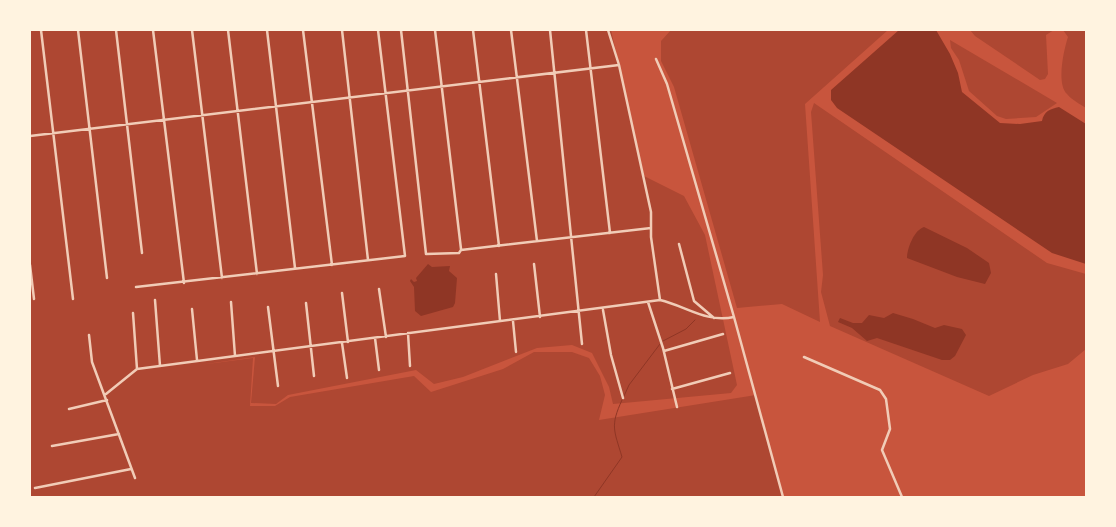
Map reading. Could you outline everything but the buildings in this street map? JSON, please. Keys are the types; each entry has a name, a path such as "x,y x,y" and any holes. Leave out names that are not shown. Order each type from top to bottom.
{"street":[{"path":"41,30 73,299"},
{"path":"78,30 107,278"},
{"path":"116,30 142,253"},
{"path":"153,30 184,283"},
{"path":"192,30 222,278"},
{"path":"228,30 257,274"},
{"path":"267,30 295,268"},
{"path":"303,30 332,265"},
{"path":"342,30 368,260"},
{"path":"136,287 184,283 405,256 378,30"},
{"path":"401,30 424,251 428,255 459,253 461,250 651,228"},
{"path":"435,30 461,250"},
{"path":"473,30 498,246"},
{"path":"511,30 537,241"},
{"path":"550,30 573,237 582,344"},
{"path":"586,30 610,233"},
{"path":"608,30 619,65 651,212 654,268 660,300"},
{"path":"656,59 667,84 783,497"},
{"path":"30,136 619,65"},
{"path":"679,244 694,301 715,319"},
{"path":"30,264 34,299"},
{"path":"534,264 540,317"},
{"path":"496,274 500,321"},
{"path":"379,289 386,337"},
{"path":"342,293 348,342"},
{"path":"156,300 160,366"},
{"path":"106,394 137,369 660,300 715,319 734,317"},
{"path":"231,302 235,356"},
{"path":"648,302 664,351 677,407"},
{"path":"306,303 314,376"},
{"path":"268,307 278,386"},
{"path":"192,309 197,360"},
{"path":"603,309 611,354 623,398"},
{"path":"132,313 137,369"},
{"path":"513,320 516,352"},
{"path":"408,334 410,366"},
{"path":"664,351 722,334"},
{"path":"89,335 92,362 102,392 106,394 135,478"},
{"path":"375,338 379,370"},
{"path":"342,342 347,378"},
{"path":"804,357 880,390 886,399 890,429 882,450 902,497"},
{"path":"672,388 730,373"},
{"path":"69,409 107,400"},
{"path":"52,446 119,434"},
{"path":"34,488 132,469"}],"shaded area":[{"path":"30,30 611,30 644,176 684,196 705,235 737,385 731,393 613,404 609,387 592,353 572,345 537,348 463,377 434,384 416,370 288,395 276,404 251,403 255,357 199,365 253,358 250,406 275,406 290,397 414,376 431,392 503,369 534,352 572,352 589,358 600,376 605,395 599,420 756,395 783,497 30,497"},
{"path":"671,30 888,30 805,104 820,322 782,304 737,308 674,87 661,61 661,41"},
{"path":"899,30 936,30 950,54 958,73 962,92 1000,123 1020,124 1042,121 1048,111 1059,107 1086,124 1086,264 1052,253 837,108 831,100 831,90"},
{"path":"970,30 1054,30 1046,35 1048,74 1045,79 1040,80 975,36"},
{"path":"1063,30 1086,30 1086,108 1067,94 1062,83 1062,66 1068,37"},
{"path":"950,40 1057,103 1036,117 1006,119 997,116 969,91 959,60 951,48"},
{"path":"814,103 1047,263 1086,274 1086,349 1068,364 1033,375 989,396 830,326 821,292 823,275 811,112"},
{"path":"924,227 967,248 989,263 991,273 985,284 957,277 907,258 912,240 917,232"},
{"path":"428,264 432,267 450,266 449,271 457,278 455,303 453,307 421,316 415,311 414,287 410,281 411,279 414,282 417,281 416,278"},
{"path":"893,313 935,328 944,325 962,329 966,335 955,356 950,360 942,360 877,338 867,341 852,328 838,322 840,318 853,323 862,323 869,315 884,318"}],"waterway":[{"path":"663,341 686,329 695,320"},
{"path":"624,396 629,385 660,344"},
{"path":"594,497 622,457 614,428 622,400"}]}
